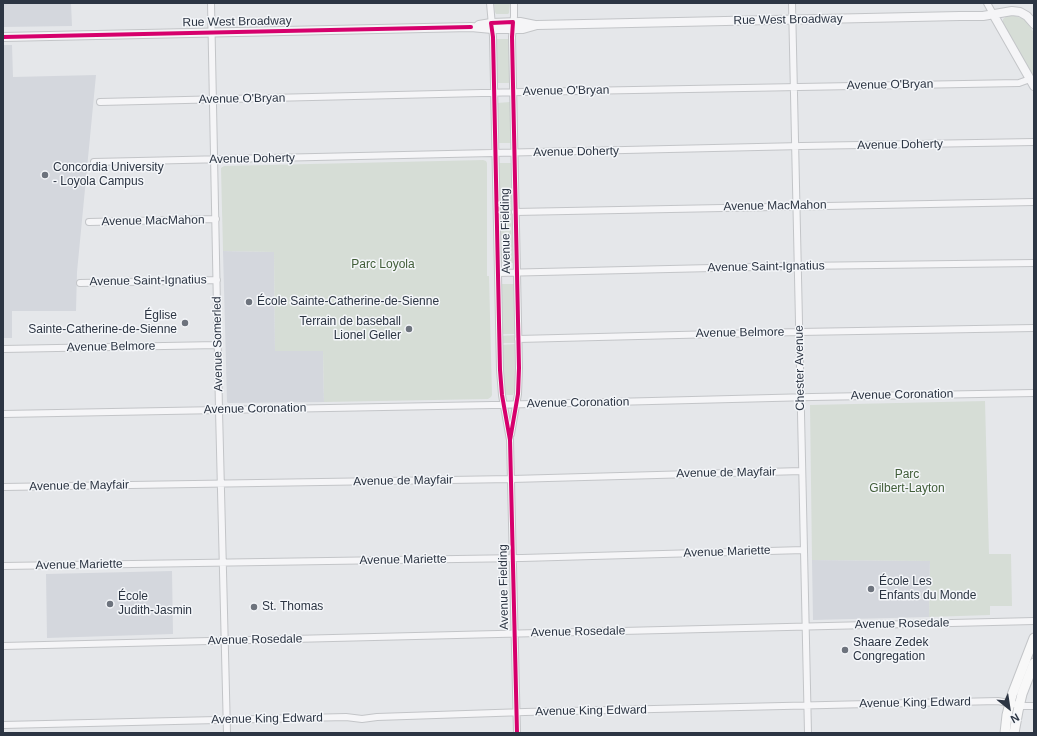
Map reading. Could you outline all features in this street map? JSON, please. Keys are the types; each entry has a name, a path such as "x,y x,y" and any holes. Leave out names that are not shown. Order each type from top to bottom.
{"main road":[{"path":"1005,733 1010,703 1017,682 1031,652 1034,638"},
{"path":"1014,733 1022,694 1034,663"}],"street":[{"name":"Avenue Somerled","path":"211,3 227,733"},
{"name":"Avenue Fielding","path":"490,3 494,93 500,370 502,395 510,440 512,479 517,733"},
{"name":"Avenue Fielding","path":"510,440 518,394 513,93 514,3"},
{"name":"Chester Avenue","path":"792,3 808,733"},
{"path":"987,3 1032,83"},
{"name":"Rue West Broadway","path":"3,37 513,26 522,22 537,25 968,16 1008,12 1020,12 1030,18 1034,24"},
{"name":"Avenue O'Bryan","path":"100,102 1032,83"},
{"name":"Avenue Doherty","path":"94,162 1034,142"},
{"name":"Avenue MacMahon","path":"516,212 1034,202"},
{"name":"Avenue MacMahon","path":"90,222 216,219"},
{"name":"Avenue Saint-Ignatius","path":"498,273 798,266 1034,263"},
{"name":"Avenue Saint-Ignatius","path":"80,283 217,280"},
{"name":"Avenue Belmore","path":"518,339 1034,328"},
{"name":"Avenue Belmore","path":"3,349 218,345"},
{"name":"Avenue Coronation","path":"3,414 504,405 801,397 1034,393"},
{"name":"Avenue de Mayfair","path":"3,487 512,479 802,471"},
{"name":"Avenue Mariette","path":"3,566 513,558 804,550"},
{"name":"Avenue Rosedale","path":"3,646 1034,621"},
{"name":"Avenue King Edward","path":"3,725 362,718 517,712 998,702 1034,706"}],"shaded area":[{"path":"3,3 71,3 72,26 3,27"},
{"name":"Concordia University - Loyola Campus","path":"3,45 12,45 13,77 96,75 77,272 76,311 12,311 12,338 3,338"},
{"path":"223,251 274,252 275,351 323,351 324,402 227,402"},
{"name":"École Les Enfants du Monde","path":"812,560 930,561 929,617 813,620"},
{"name":"École Judith-Jasmin","path":"172,571 173,634 47,638 46,574"}],"green space":[{"path":"494,3 510,3 509,13 496,14"},
{"path":"1007,16 1015,16 1024,19 1034,33 1034,77 1003,25 1003,19"},
{"path":"496,39 509,39 510,83 496,82"},
{"path":"510,102 512,141 511,143 498,143 497,103"},
{"name":"Parc Loyola","path":"483,160 487,163 487,276 489,276 491,397 488,399 324,402 323,351 275,351 274,252 223,251 221,168 224,166"},
{"path":"498,163 512,163 514,263 500,263"},
{"path":"501,284 515,285 516,334 501,334"},
{"path":"516,335 516,343 501,343 501,336"},
{"path":"516,344 514,393 513,395 506,395 504,390 501,345"},
{"name":"Parc Gilbert-Layton","path":"985,401 989,554 1011,554 1012,606 990,606 990,615 929,617 930,561 812,560 810,405"}],"cycle path":[{"path":"510,440 518,394 519,368 512,37 513,22 491,23 493,37 500,370 502,395 510,440 517,733"},
{"path":"3,37 471,27"}],"place":[{"name":"Concordia University - Loyola Campus","path":"45,175"},
{"name":"École Sainte-Catherine-de-Sienne","path":"249,302"},
{"name":"Église Sainte-Catherine-de-Sienne","path":"185,323"},
{"name":"Terrain de baseball Lionel Geller","path":"409,329"},
{"name":"École Les Enfants du Monde","path":"871,589"},
{"name":"École Judith-Jasmin","path":"110,604"},
{"name":"St. Thomas","path":"254,607"},
{"name":"Shaare Zedek Congregation","path":"845,650"}]}
